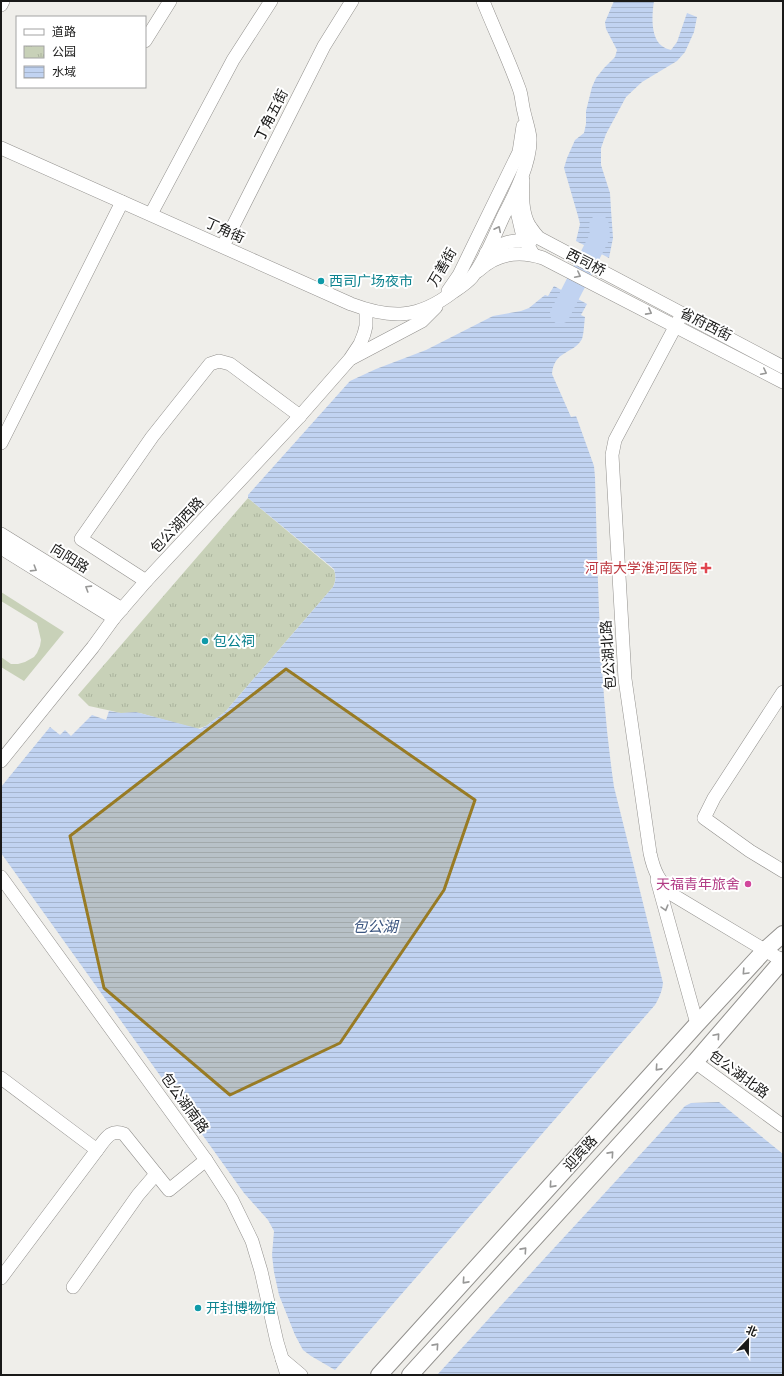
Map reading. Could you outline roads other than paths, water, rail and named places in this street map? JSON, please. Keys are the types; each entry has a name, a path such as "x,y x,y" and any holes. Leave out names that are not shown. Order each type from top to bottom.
{"main road":[{"name":"迎宾路","path":"380,1375 697,1024 765,950 783,934"},
{"name":"迎宾路","path":"410,1375 695,1062 783,960"}],"street":[{"path":"1,5 3,1"},
{"path":"146,39 170,1"},
{"path":"151,214 233,60 271,1"},
{"name":"万善街","path":"483,1 520,92 530,140 525,166 514,194 486,254"},
{"name":"丁角五街","path":"223,246 324,46 349,2"},
{"name":"万善街","path":"350,359 422,320 465,276 519,152 524,113"},
{"name":"丁角街","path":"1,148 366,310 408,314 432,307 440,302"},
{"path":"519,152 514,179 514,194 519,224 525,240 538,256"},
{"path":"525,166 523,199 525,213 530,227 539,238 548,243"},
{"path":"1,443 122,202"},
{"path":"465,276 486,254 494,248 507,242 525,240 548,243"},
{"name":"西司桥","path":"548,243 619,280"},
{"path":"465,276 498,258 522,253 538,256"},
{"name":"西司桥","path":"538,256 614,294"},
{"name":"省府西街","path":"619,280 783,367"},
{"name":"省府西街","path":"614,294 783,382"},
{"name":"包公湖西路","path":"1,761 93,647 118,613 300,416 350,359 360,344 364,334 366,326 366,310"},
{"name":"包公湖北路","path":"682,314 615,440 612,455 625,679 650,853 654,870 661,882 673,895 783,960"},
{"path":"146,581 81,539 152,437 210,364 219,361 230,364 300,416"},
{"name":"向阳路","path":"1,534 118,613"},
{"name":"向阳路","path":"1,548 118,613"},
{"path":"783,692 714,798 704,818 750,851 783,871"},
{"path":"654,870 697,1024"},
{"name":"包公湖南路","path":"1,877 206,1160 232,1200 252,1241 261,1271 277,1342 287,1375"},
{"name":"包公湖北路","path":"695,1062 783,1126"},
{"path":"1,1078 97,1150"},
{"path":"1,1278 97,1150 112,1133 118,1131 124,1134 169,1190 206,1160"},
{"path":"73,1287 138,1196 156,1174"},
{"path":"282,1359 301,1375"}],"water":[{"path":"614,1 654,1 652,19 655,37 663,47 671,50 677,42 687,13 697,17 694,32 685,52 677,61 642,82 626,97 606,134 601,148 601,165 610,193 613,238 609,258 576,241 580,224 564,168 575,140 584,133 586,111 592,87 596,78 615,57 617,50 606,29 605,22"},
{"name":"包公湖","path":"554,286 587,304 581,315 585,317 582,339 578,344 560,356 556,361 552,374 571,417 576,416 594,466 602,671 614,787 663,986 655,1005 335,1370 303,1350 295,1335 279,1295 272,1255 274,1231 268,1220 244,1193 1,853 1,787 50,727 60,735 65,730 71,736 92,715 106,720 109,711 121,713 136,712 200,729 225,712 333,587 335,581 334,569 248,498 248,495 350,381 376,369 426,350 493,316 529,308 545,295 548,296"},
{"path":"719,1102 783,1154 783,1375 437,1375 685,1106 691,1103"}],"waterway":[{"path":"560,314 600,236 599,225"}],"place":[{"name":"西司广场夜市","path":"321,281"},
{"name":"河南大学淮河医院","path":"706,568"},
{"name":"包公祠","path":"205,641"},
{"name":"天福青年旅舍","path":"748,884"},
{"name":"开封博物馆","path":"198,1308"}]}
